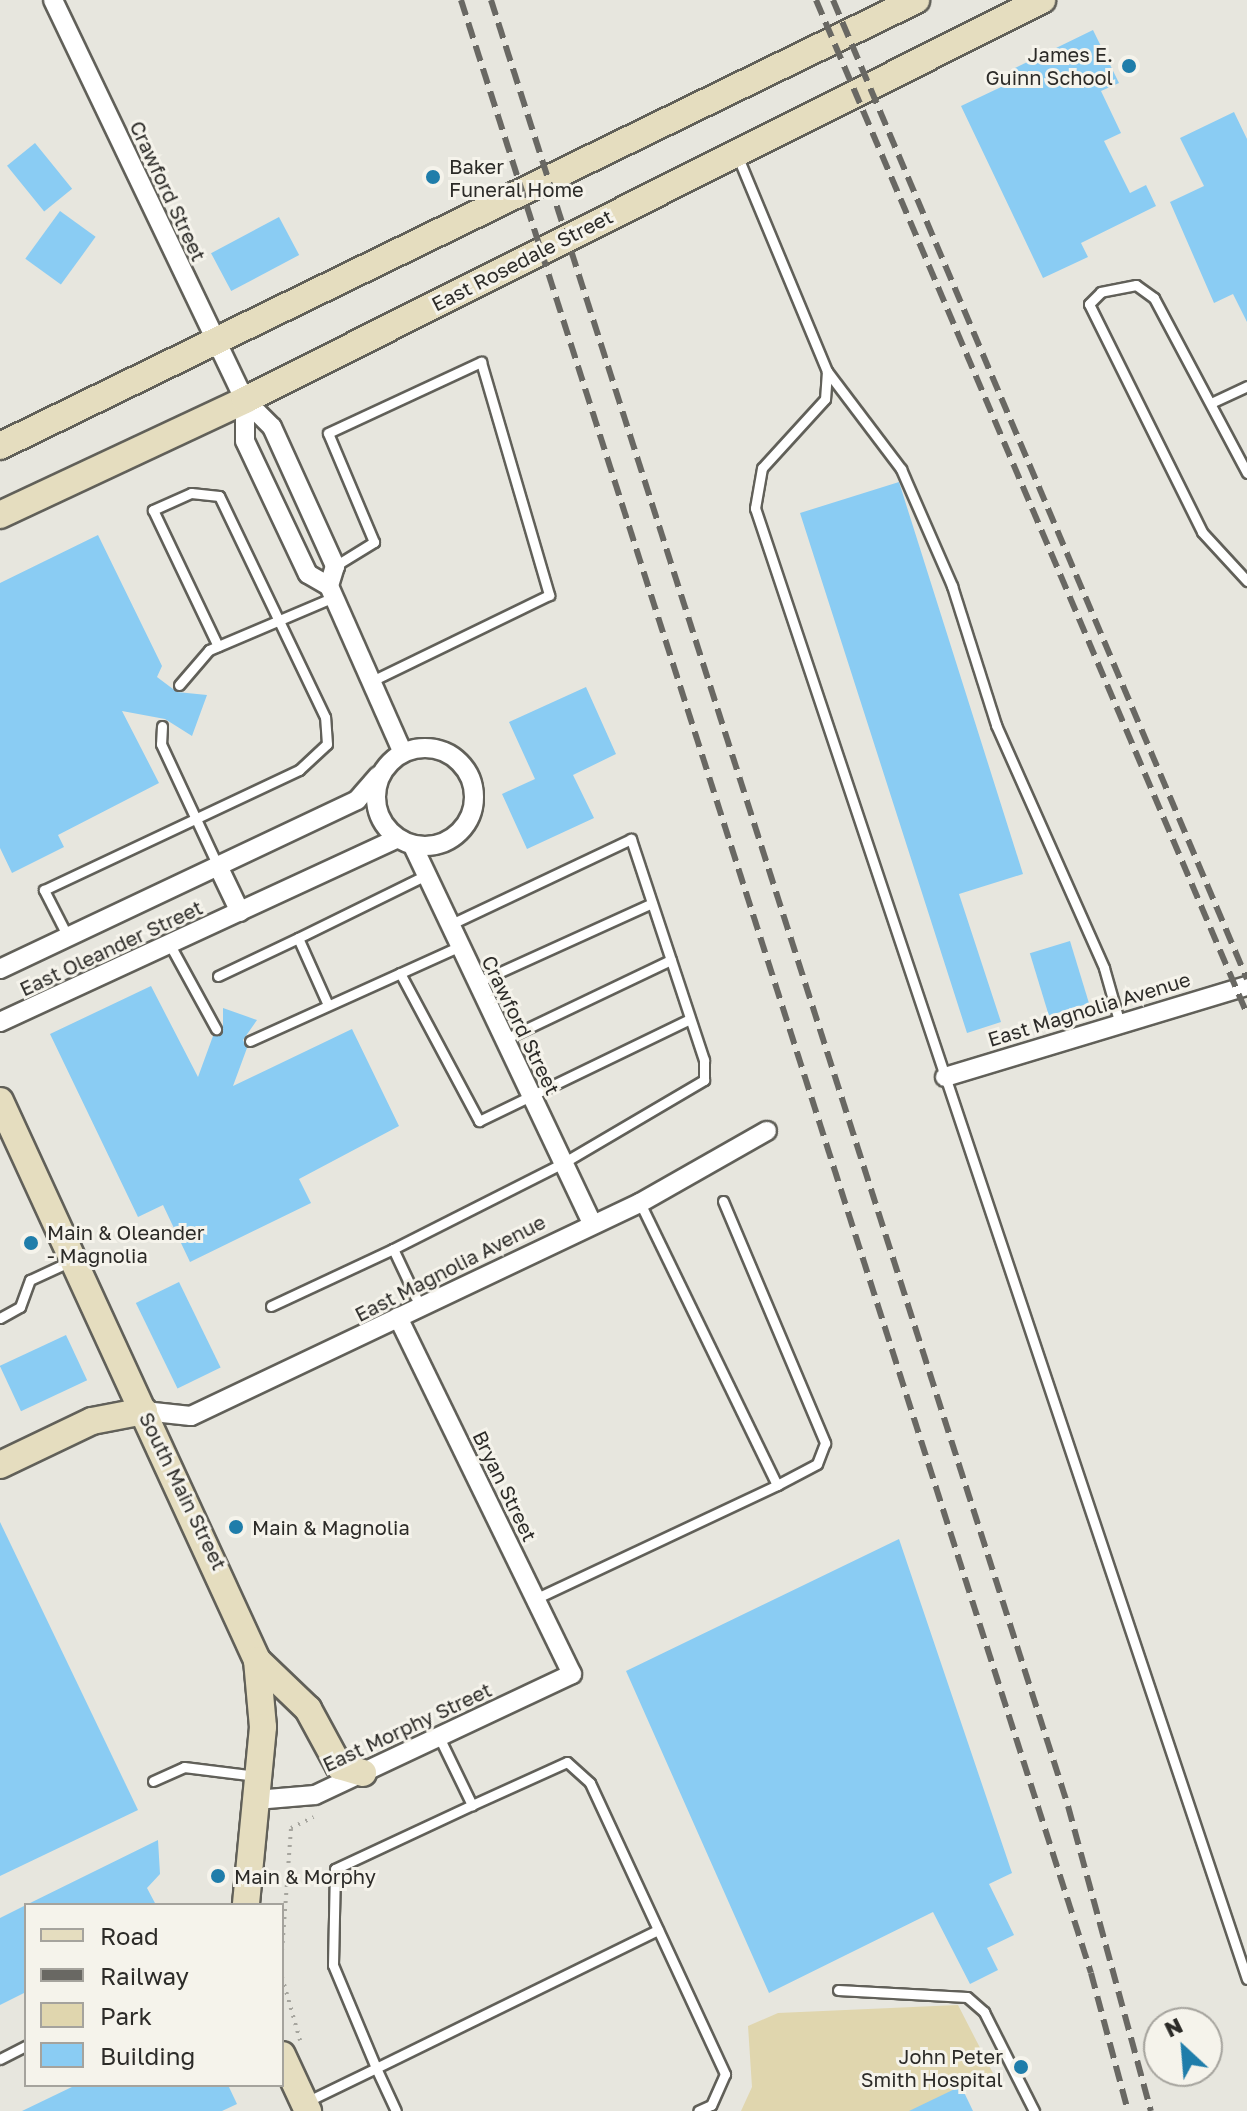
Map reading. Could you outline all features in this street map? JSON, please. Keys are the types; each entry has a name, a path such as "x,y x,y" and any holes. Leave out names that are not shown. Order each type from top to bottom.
{"main road":[{"path":"0,446 916,0"},
{"name":"East Rosedale Street","path":"0,515 245,400 1042,0"},
{"name":"South Main Street","path":"0,1101 257,1660 258,1789 246,1903"},
{"path":"0,1465 92,1421 144,1411"},
{"path":"257,1660 308,1709 339,1766 363,1773"},
{"path":"284,2059 307,2107"}],"street":[{"name":"Crawford Street","path":"53,0 215,340 245,400 272,427 335,566"},
{"name":"Crawford Street","path":"245,400 245,441 308,574 331,592 402,751"},
{"path":"331,592 335,566"},
{"path":"402,751 445,752 462,762 475,790 469,822 445,843 405,842 376,810 378,776 402,751"},
{"name":"East Oleander Street","path":"0,969 357,800 378,776"},
{"name":"Crawford Street","path":"405,842 592,1223"},
{"name":"East Oleander Street","path":"0,1022 240,912 405,842"},
{"path":"218,866 240,912"},
{"name":"East Magnolia Avenue","path":"945,1077 1247,986"},
{"name":"East Magnolia Avenue","path":"144,1411 191,1416 592,1223 640,1203 767,1131"},
{"name":"Bryan Street","path":"398,1317 572,1674"},
{"name":"East Morphy Street","path":"258,1789 315,1795 572,1674"}],"lane":[{"path":"736,152 827,371 901,469 952,586 996,725 1104,968 1120,1024"},
{"path":"1247,473 1154,298 1136,285 1116,285 1089,304 1202,532 1247,581"},
{"path":"335,566 374,542 328,433 481,362 549,595 372,681"},
{"path":"827,371 825,399 762,468 755,508 1247,1979"},
{"path":"1211,403 1247,386"},
{"path":"68,937 44,890 299,770 327,744 325,717 219,496 191,493 153,510 218,646"},
{"path":"179,685 218,646 280,620 331,592"},
{"path":"162,726 161,744 218,866"},
{"path":"271,1306 393,1249 563,1163 699,1089 704,1060 631,839 448,925"},
{"path":"218,976 424,876"},
{"path":"476,983 652,903"},
{"path":"298,938 328,1005"},
{"path":"170,945 216,1029"},
{"path":"250,1041 458,947"},
{"path":"503,1040 671,960"},
{"path":"400,973 479,1121 529,1094 690,1019"},
{"path":"535,1599 817,1464 825,1443 723,1201"},
{"path":"640,1203 777,1485"},
{"path":"393,1249 420,1306"},
{"path":"0,1318 20,1307 30,1280 75,1259"},
{"path":"439,1737 472,1805"},
{"path":"396,2111 333,1965 335,1869 567,1762 590,1783 725,2074 711,2105 698,2111"},
{"path":"153,1781 184,1767 258,1789"},
{"path":"307,2107 376,2068 658,1930"},
{"path":"838,1990 868,1996 947,1991 984,2012 1034,2111"},
{"path":"0,2059 24,2047"}],"path":[{"path":"284,1924 291,1828 319,1814"}],"green space":[{"path":"958,2005 995,2077 917,2111 741,2111 752,2087 748,2026 778,2013"}],"building":[{"path":"1093,30 1119,83 1101,91 1121,133 1104,141 1130,193 1146,185 1156,206 1081,243 1088,257 1043,278 961,106 1018,79 1013,69"},
{"path":"1234,112 1247,139 1247,322 1233,294 1214,303 1170,202 1204,186 1180,138"},
{"path":"35,143 72,189 44,212 7,166"},
{"path":"60,211 96,237 61,285 25,259"},
{"path":"279,217 299,255 231,291 211,253"},
{"path":"899,482 1023,874 959,894 1001,1022 967,1033 800,513"},
{"path":"98,535 162,666 157,677 177,692 207,695 192,736 165,719 122,711 159,783 58,835 64,847 12,873 0,848 0,583"},
{"path":"586,687 616,754 573,775 594,818 527,849 502,794 535,779 509,722"},
{"path":"1070,941 1089,1003 1049,1015 1030,953"},
{"path":"151,986 198,1077 213,1036 223,1032 223,1008 257,1020 243,1040 247,1048 233,1086 352,1029 399,1126 299,1179 311,1203 190,1262 163,1205 138,1217 50,1034"},
{"path":"179,1282 221,1367 178,1388 136,1303"},
{"path":"66,1335 87,1380 21,1411 0,1366"},
{"path":"0,1522 138,1810 0,1876"},
{"path":"899,1539 1012,1873 989,1884 1014,1935 987,1948 998,1970 970,1984 933,1912 769,1993 626,1671"},
{"path":"158,1840 160,1874 147,1888 155,1903 30,1903"},
{"path":"24,1906 24,1993 0,2005 0,1918"},
{"path":"961,2086 973,2111 909,2111"},
{"path":"72,2087 229,2087 237,2104 222,2111 22,2111"}],"railway":[{"path":"461,0 1091,1973 1128,2111"},
{"path":"491,0 1068,1806 1151,2111"},
{"path":"816,0 1247,1014"},
{"path":"833,0 1247,979"}],"place":[{"name":"James E. Guinn School","path":"1129,66"},
{"name":"Baker Funeral Home","path":"433,177"},
{"name":"Main & Oleander - Magnolia","path":"31,1243"},
{"name":"Main & Magnolia","path":"236,1527"},
{"name":"Main & Morphy","path":"218,1876"},
{"name":"John Peter Smith Hospital","path":"1021,2067"}]}
